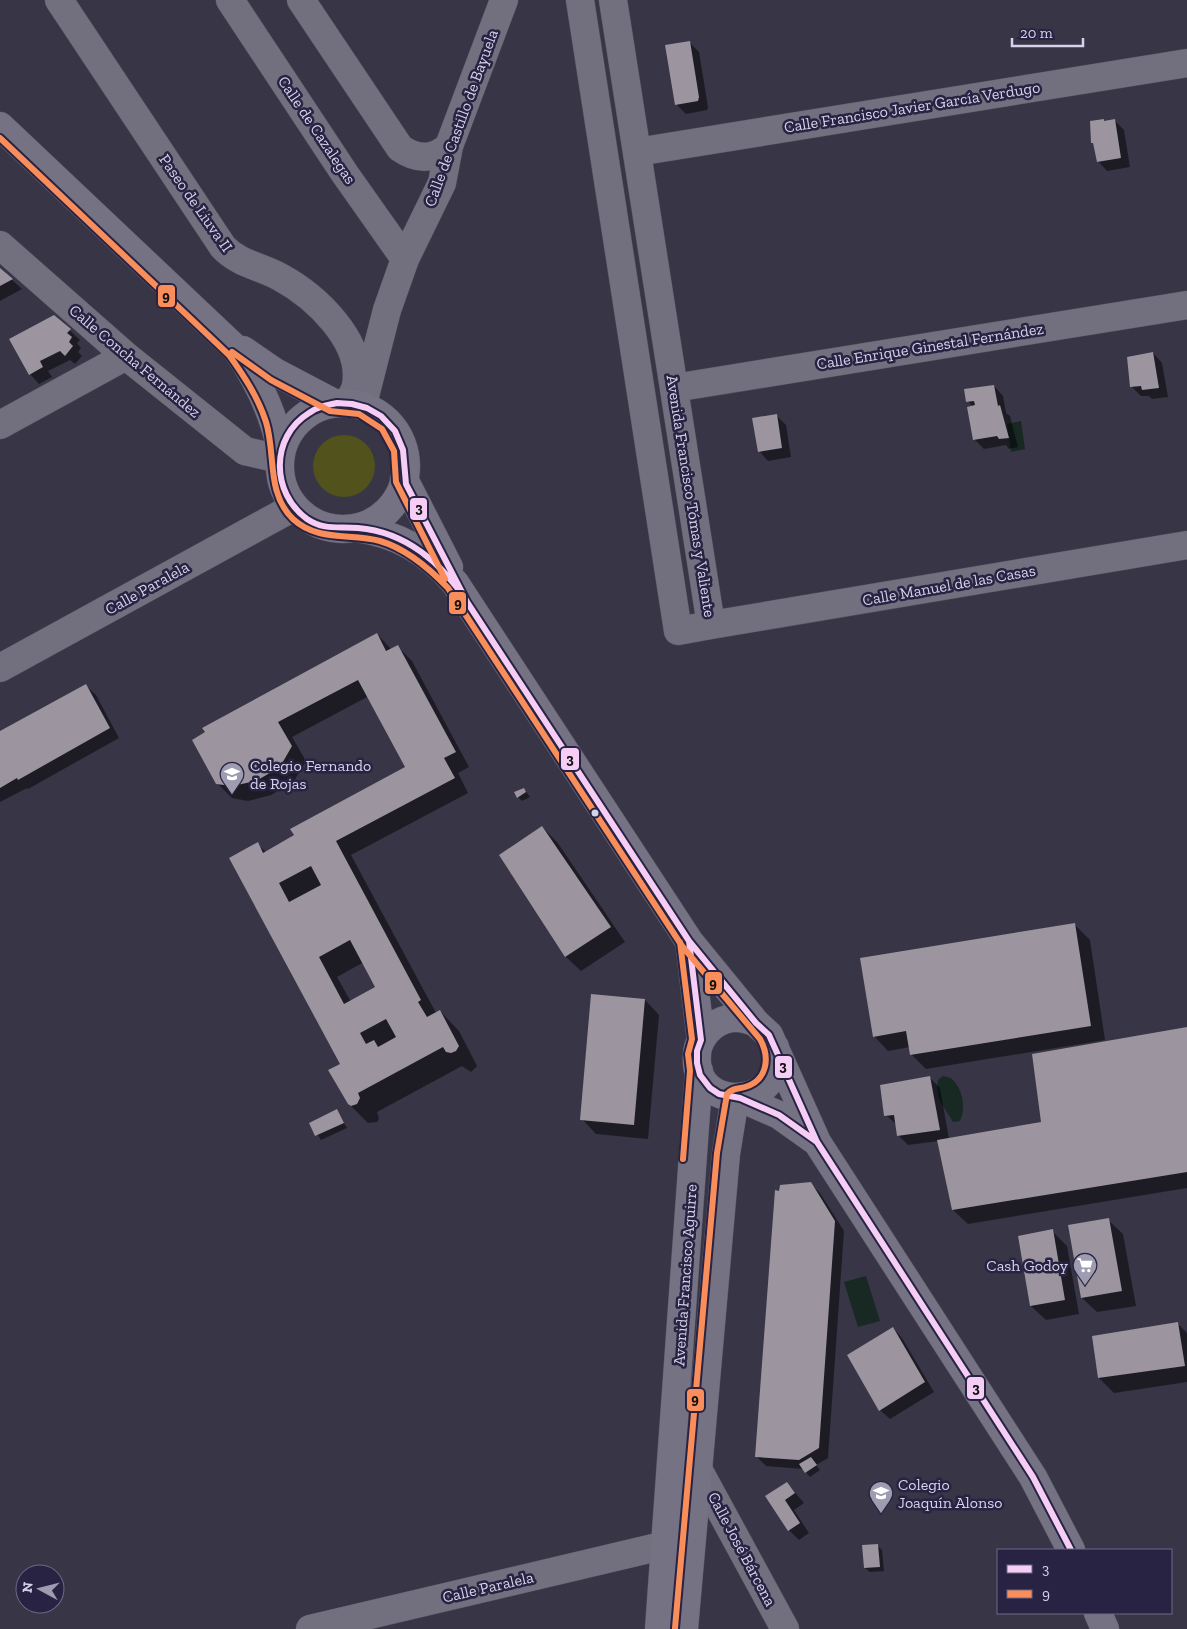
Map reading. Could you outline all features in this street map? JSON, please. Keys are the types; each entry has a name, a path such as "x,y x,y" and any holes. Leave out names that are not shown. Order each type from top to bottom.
{"main road":[{"path":"0,126 236,349 261,388 277,428 281,454 282,485 294,507 307,518 322,526 339,529 356,528 388,534 422,551 455,582 689,941 756,1023 769,1035 817,1142 1033,1477 1070,1549"},
{"path":"220,332 275,372 382,417 397,434 405,456 404,479 399,495 386,512 372,522 356,528"},
{"path":"281,454 288,434 299,420 318,408 348,404"},
{"path":"404,479 467,602"},
{"path":"689,941 701,1040"},
{"path":"756,1023 743,1018 725,1020 709,1029 701,1040 697,1055 699,1071 704,1082 713,1090 780,1115 817,1142"},
{"path":"738,1098 754,1094 768,1082 776,1066 775,1047"},
{"name":"Avenida Francisco Aguirre","path":"658,1629 666,1545 699,1071"},
{"name":"Avenida Francisco Aguirre","path":"684,1629 726,1154 738,1098"},
{"path":"1098,1614 1105,1629"}],"street":[{"name":"Paseo de Liuva II","path":"59,0 223,246 238,260 264,269 295,286 326,314 339,330 351,351 356,374 356,386 348,404"},
{"name":"Calle de Cazalegas","path":"230,0 345,174 406,259"},
{"path":"302,0 400,148 408,154 426,158 443,152 449,146"},
{"name":"Calle de Castillo de Bayuela","path":"348,404 406,259 442,183 449,146 504,0"},
{"name":"Avenida Francisco Tómas y Valiente","path":"580,0 678,630 711,625 614,0"},
{"name":"Calle Francisco Javier García Verdugo","path":"637,152 1187,63"},
{"name":"Calle Concha Fernández","path":"0,245 126,356 244,451 281,454"},
{"name":"Calle Enrique Ginestal Fernández","path":"674,388 1187,305"},
{"path":"0,425 126,356"},
{"name":"Calle Paralela","path":"0,668 294,507"},
{"name":"Calle Manuel de las Casas","path":"711,625 1187,545"},
{"name":"Calle José Bárcena","path":"698,1469 785,1629"},
{"name":"Calle Paralela","path":"310,1629 666,1545"}],"shaded area":[{"path":"1021,421 1025,449 1011,452 1007,424"},
{"path":"338,435 350,435 366,444 373,454 375,466 373,478 366,488 350,497 338,497 327,492 318,483 313,472 313,460 318,449 327,440"},
{"path":"943,1076 951,1078 961,1093 963,1110 960,1121 953,1122 939,1098 938,1080"},
{"path":"866,1276 880,1321 858,1327 844,1282"}],"building":[{"path":"690,41 699,97 698,101 675,105 665,45"},
{"path":"1104,119 1104,121 1115,119 1121,158 1097,162 1093,143 1091,143 1090,121"},
{"path":"0,268 13,279 0,286"},
{"path":"54,315 71,329 67,333 72,337 69,342 73,346 65,356 60,351 40,361 43,367 29,375 9,339"},
{"path":"1153,352 1159,388 1142,390 1141,386 1130,387 1127,357"},
{"path":"994,385 998,406 1000,405 1009,438 999,439 997,436 973,440 967,407 975,405 974,401 966,402 964,389"},
{"path":"777,414 782,448 758,452 752,418"},
{"path":"377,633 386,651 398,645 456,752 444,758 455,778 336,841 421,1000 418,1002 427,1017 440,1010 459,1046 456,1051 446,1052 443,1047 358,1093 360,1098 357,1104 351,1106 348,1104 328,1070 340,1064 229,858 258,842 263,853 294,835 290,829 405,767 358,680 278,722 292,746 280,767 256,781 232,786 216,784 192,740 205,732 202,728","holes":["311,866 321,885 289,902 279,883","350,940 375,987 344,1004 319,957","386,1019 396,1037 378,1047 374,1040 366,1044 360,1033"]},
{"path":"86,684 110,728 18,780 17,778 0,788 0,731"},
{"path":"524,788 526,792 517,798 514,792"},
{"path":"542,826 611,927 565,957 499,855"},
{"path":"1075,923 1091,1026 910,1055 906,1031 873,1037 860,958"},
{"path":"591,994 645,999 634,1125 580,1120"},
{"path":"1187,1027 1187,1172 952,1210 937,1140 1041,1122 1032,1054"},
{"path":"930,1076 940,1130 897,1136 894,1115 884,1116 880,1085"},
{"path":"337,1109 344,1123 315,1136 309,1123"},
{"path":"811,1182 835,1221 819,1448 799,1460 755,1457 775,1190 779,1191 780,1185"},
{"path":"1109,1218 1122,1291 1081,1298 1068,1225"},
{"path":"1053,1229 1065,1300 1030,1306 1018,1236"},
{"path":"1178,1322 1185,1366 1098,1378 1092,1336"},
{"path":"893,1327 925,1382 879,1411 847,1355"},
{"path":"811,1457 817,1465 805,1473 799,1464"},
{"path":"787,1482 795,1493 785,1500 800,1523 788,1531 765,1496"},
{"path":"878,1544 880,1567 864,1568 862,1545"}],"transit line":[{"name":"9","path":"0,138 229,355 250,387 263,413 269,434 275,485 284,509 293,519 313,531 324,534 369,539 390,544 417,560 448,588 682,946 760,1039 765,1053 765,1067 753,1084 733,1090 727,1094 717,1153 675,1628"},
{"name":"9","path":"232,352 271,380 330,411 359,414 382,429 394,451 396,482 445,579"},
{"name":"3","path":"337,403 367,408 381,416 395,431 403,450 406,484 467,602 434,563 407,543 375,531 320,525 307,519 295,508 287,495 280,465 282,450 287,436 296,423 312,411 322,406 337,403"},
{"name":"3","path":"467,602 689,941 756,1023 769,1035 817,1142 1033,1477 1070,1549"},
{"name":"3","path":"689,941 701,1040 697,1051 700,1075 710,1088 719,1094 740,1098 779,1115 817,1142"},
{"name":"9","path":"680,942 692,1039 688,1054 690,1071 683,1159"}],"place":[{"name":"Colegio Fernando de Rojas","path":"232,795"},
{"name":"Cash Godoy","path":"1085,1286"},
{"name":"Colegio Joaquín Alonso","path":"881,1514"}]}
